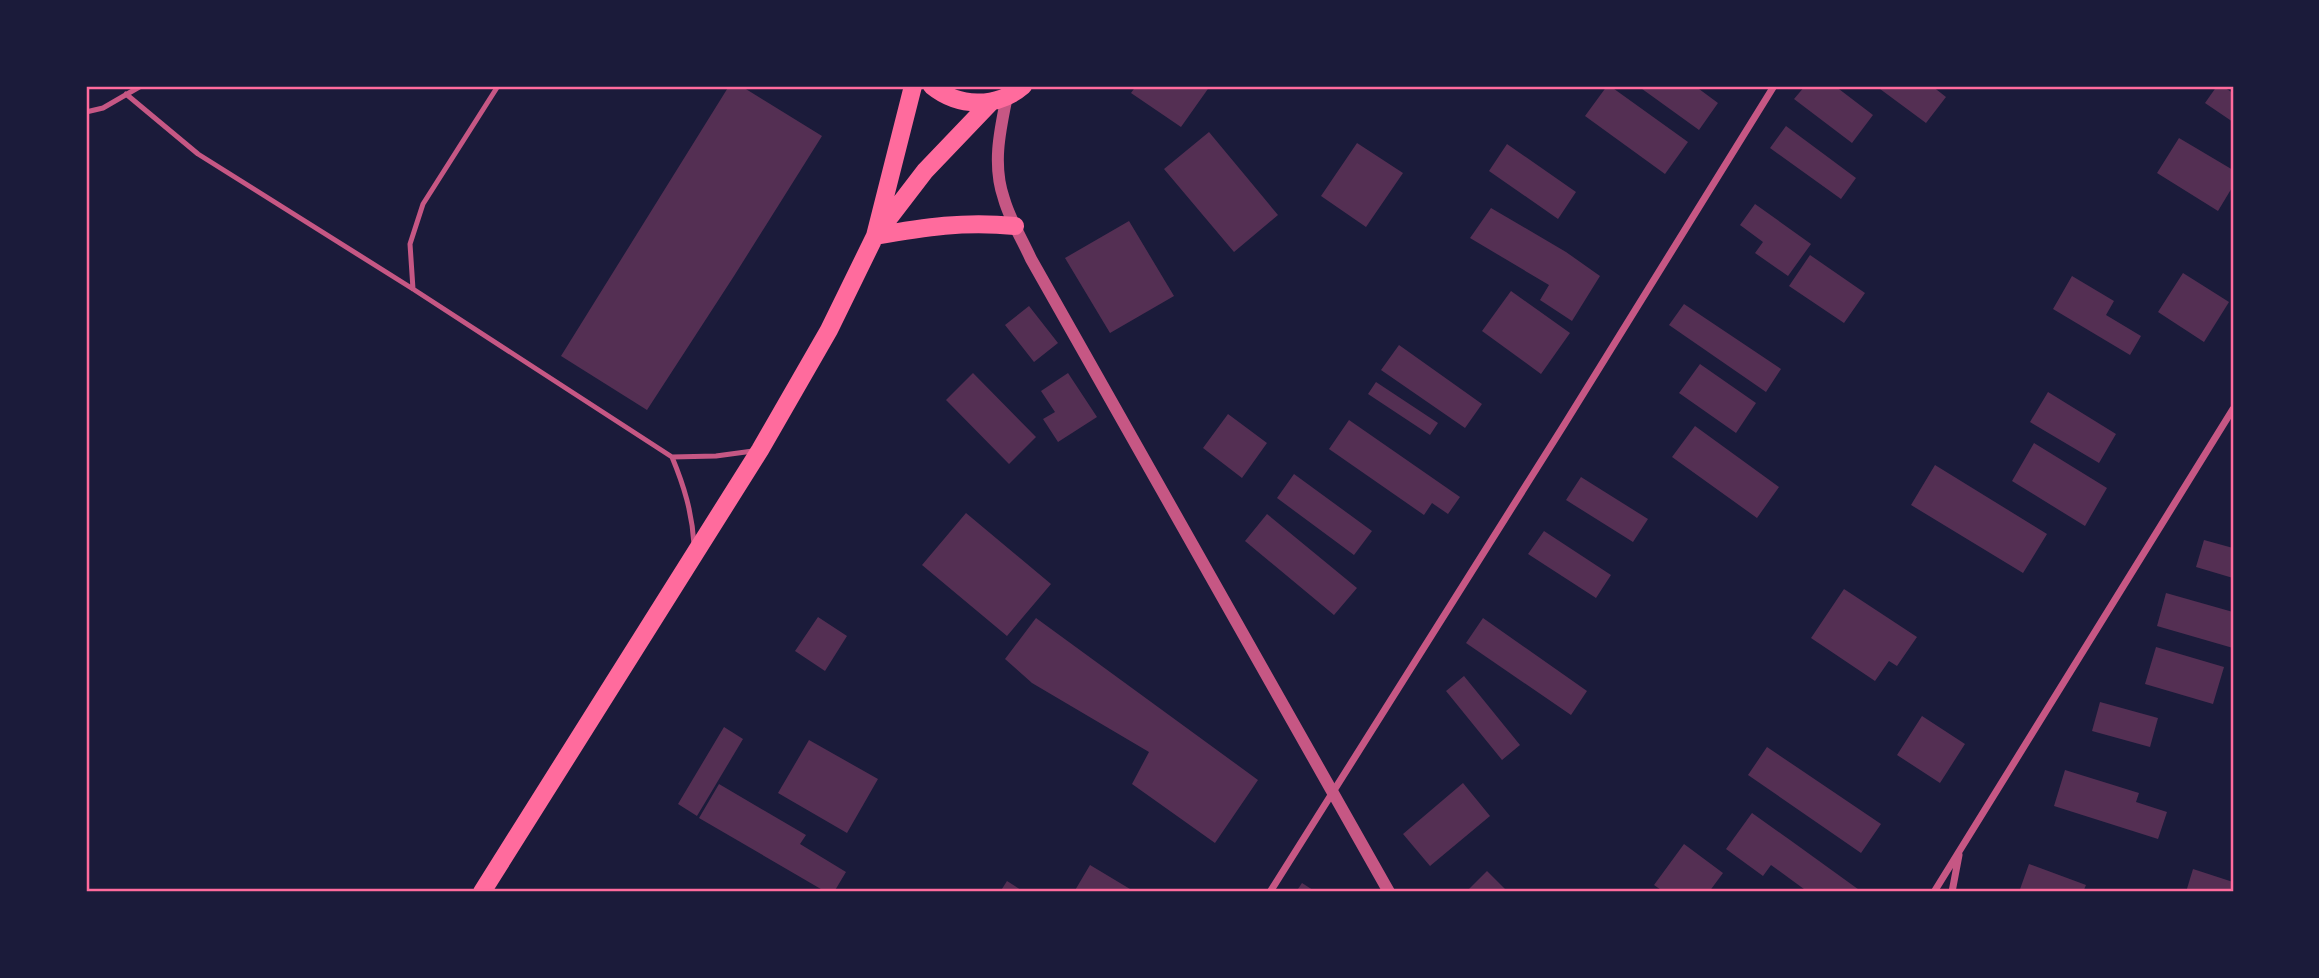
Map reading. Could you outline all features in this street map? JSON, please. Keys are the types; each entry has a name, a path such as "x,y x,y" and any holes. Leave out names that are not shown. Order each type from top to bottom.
{"main road":[{"path":"482,892 760,450 829,330 875,236 913,86"},
{"path":"932,86 942,94 962,101 999,99"},
{"path":"875,236 925,172 999,99 1023,86"},
{"path":"875,236 929,226 982,223 1015,226"}],"street":[{"path":"1270,892 1774,86"},
{"path":"999,99 998,173 1003,199 1046,290 1389,892"},
{"path":"1934,892 2233,409"},
{"path":"1952,892 1959,850"}],"lane":[{"path":"86,112 103,108 141,86"},
{"path":"413,289 410,244 423,204 498,86"},
{"path":"126,94 198,154 672,457 716,456 760,450"},
{"path":"672,457 685,489 692,517 695,554"}],"building":[{"path":"729,86 741,86 822,136 647,410 561,356"},
{"path":"1136,86 1210,86 1181,127 1131,93"},
{"path":"1607,86 1688,142 1665,174 1585,116"},
{"path":"1638,86 1695,86 1718,103 1699,130"},
{"path":"1805,86 1835,86 1873,115 1852,143 1794,99"},
{"path":"1876,86 1932,86 1946,97 1926,123"},
{"path":"2217,86 2233,93 2233,122 2205,103"},
{"path":"1786,126 1856,178 1841,199 1770,148"},
{"path":"1209,132 1278,215 1234,252 1164,169"},
{"path":"2179,138 2233,170 2233,186 2218,211 2157,173"},
{"path":"1357,143 1403,173 1366,227 1321,196"},
{"path":"1507,144 1576,192 1558,219 1489,171"},
{"path":"1755,204 1811,244 1788,276 1755,253 1763,242 1740,225"},
{"path":"1491,208 1566,252 1600,276 1572,321 1540,300 1549,285 1470,238"},
{"path":"1129,221 1174,296 1110,333 1065,258"},
{"path":"1810,255 1865,293 1844,323 1789,286"},
{"path":"2183,273 2229,302 2204,342 2158,312"},
{"path":"2072,276 2114,301 2106,315 2141,336 2130,355 2053,309"},
{"path":"1511,291 1570,333 1541,374 1482,331"},
{"path":"1684,304 1781,369 1766,392 1669,325"},
{"path":"1029,306 1058,343 1034,362 1005,325"},
{"path":"1399,345 1482,404 1465,428 1381,370"},
{"path":"1700,364 1756,403 1736,433 1679,393"},
{"path":"973,373 1036,437 1009,464 946,400"},
{"path":"1068,373 1097,417 1058,442 1043,419 1055,412 1041,391"},
{"path":"1376,382 1438,423 1430,435 1368,394"},
{"path":"2048,392 2116,434 2099,463 2030,422"},
{"path":"1228,414 1267,443 1242,478 1203,448"},
{"path":"1349,420 1460,497 1448,514 1432,503 1424,515 1329,449"},
{"path":"1695,426 1779,487 1757,518 1672,457"},
{"path":"2034,443 2107,488 2085,526 2012,481"},
{"path":"1935,465 2047,534 2023,573 1911,505"},
{"path":"1294,474 1372,531 1354,555 1277,498"},
{"path":"1581,477 1648,519 1633,542 1566,500"},
{"path":"966,513 1051,584 1007,636 922,565"},
{"path":"1267,514 1357,588 1334,615 1245,541"},
{"path":"1544,531 1611,575 1596,598 1528,554"},
{"path":"2204,540 2233,548 2233,578 2196,567"},
{"path":"1844,589 1917,637 1897,666 1889,661 1875,681 1811,638"},
{"path":"2166,593 2233,612 2233,648 2157,626"},
{"path":"818,617 847,636 825,671 795,651"},
{"path":"1036,618 1258,780 1215,843 1132,784 1149,752 1032,683 1005,659"},
{"path":"1483,618 1587,691 1571,715 1466,643"},
{"path":"2156,647 2224,667 2213,704 2145,684"},
{"path":"1464,676 1520,745 1502,760 1446,691"},
{"path":"2100,702 2158,718 2150,747 2092,731"},
{"path":"1922,716 1965,744 1940,783 1897,755"},
{"path":"724,727 743,739 697,816 678,804"},
{"path":"809,740 878,779 847,833 778,793"},
{"path":"1767,747 1881,824 1861,853 1748,775"},
{"path":"2065,770 2139,793 2136,802 2167,812 2158,839 2054,806"},
{"path":"1463,783 1490,816 1430,866 1403,834"},
{"path":"719,784 806,835 800,844 846,872 834,892 826,892 699,818"},
{"path":"1752,813 1862,892 1808,892 1771,865 1763,876 1726,849"},
{"path":"1684,844 1723,873 1709,892 1664,892 1654,885"},
{"path":"2029,864 2086,885 2083,892 2019,892"},
{"path":"1090,865 1135,892 1074,892"},
{"path":"2193,869 2233,882 2233,892 2186,892"},
{"path":"1487,871 1508,892 1466,892"},
{"path":"1007,881 1024,892 1000,892"},
{"path":"1302,883 1316,892 1296,892"}]}
